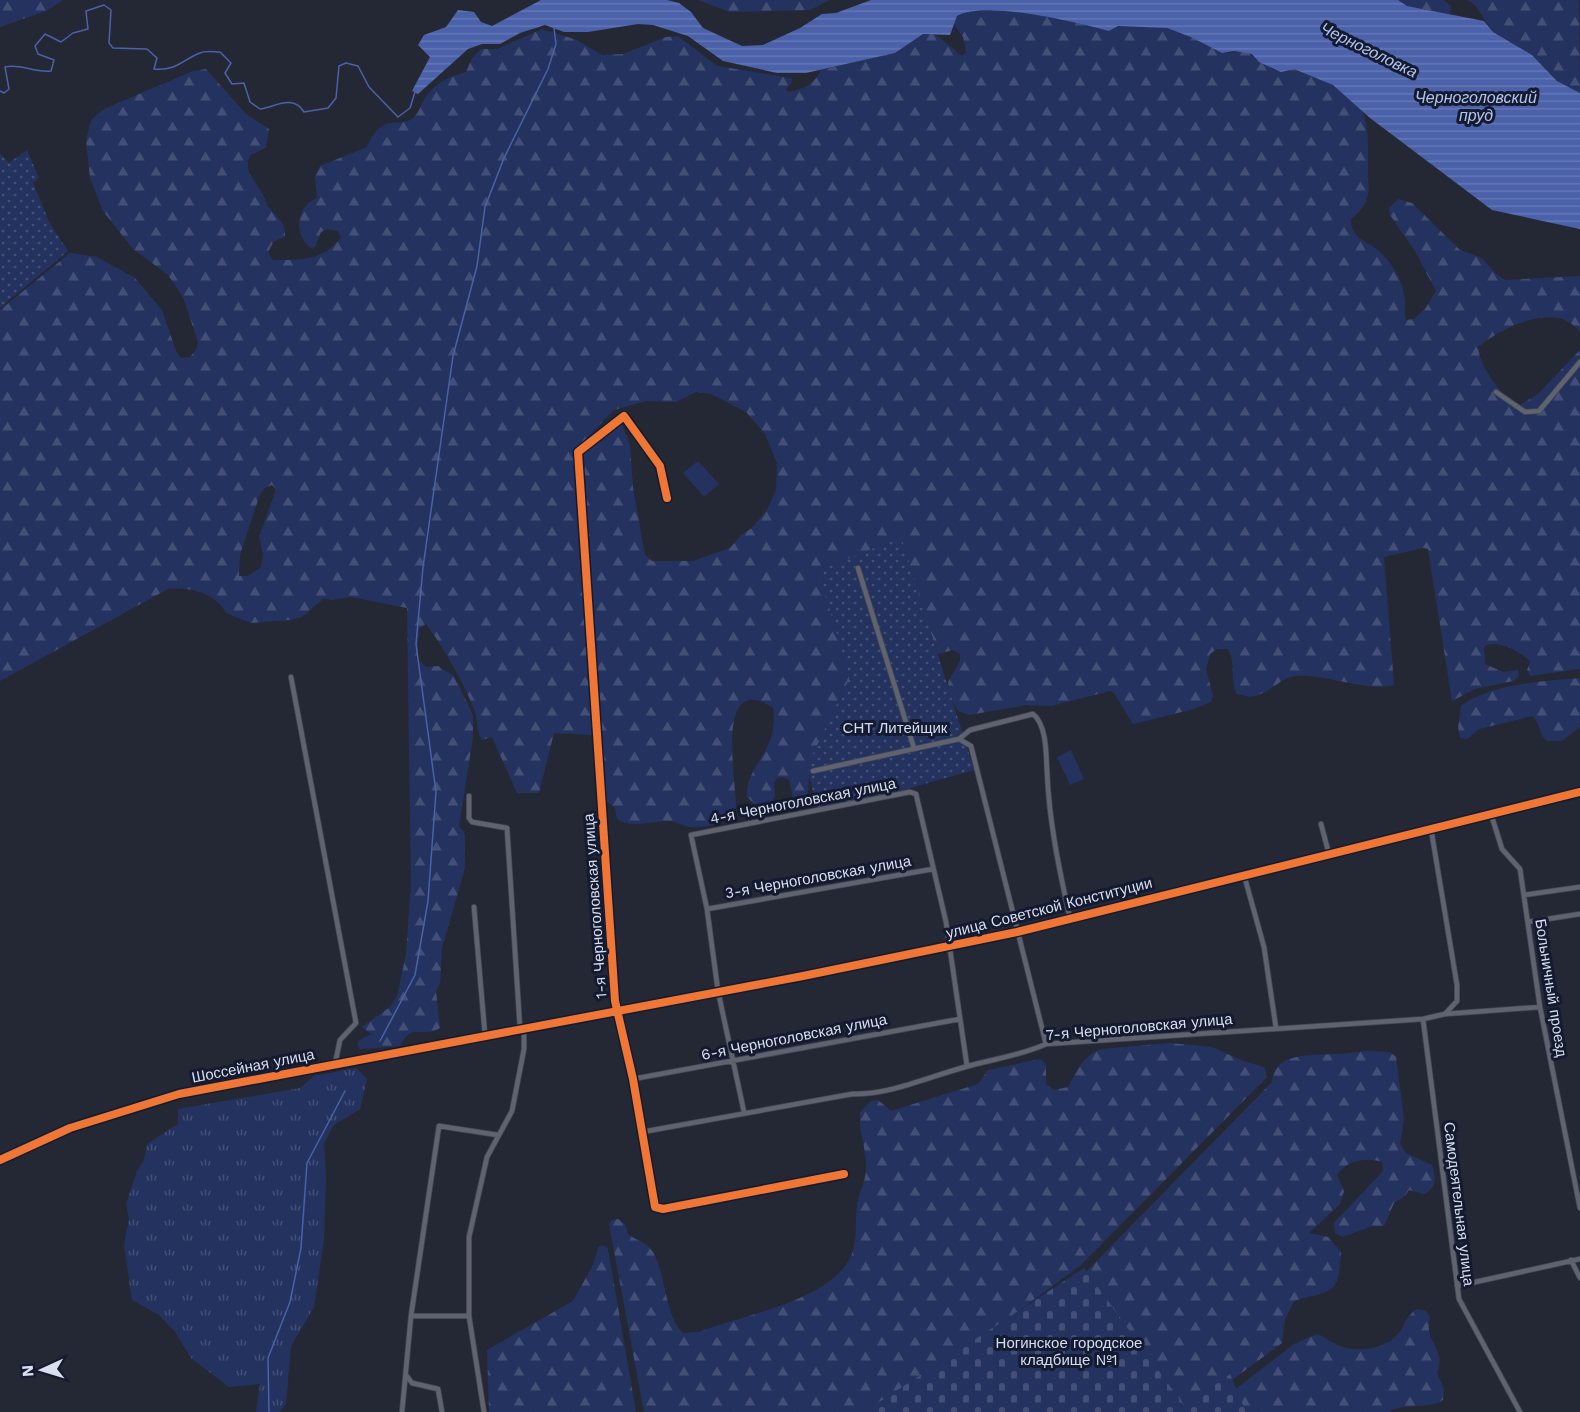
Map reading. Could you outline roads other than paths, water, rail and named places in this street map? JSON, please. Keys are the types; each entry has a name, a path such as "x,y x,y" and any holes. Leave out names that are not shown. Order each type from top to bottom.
{"street":[{"path":"1496,392 1525,412 1539,411 1580,362"},
{"name":"1-я Черноголовская улица","path":"667,498 660,466 624,416 578,452 602,833 617,1011 633,1079 655,1207 663,1209 844,1174"},
{"path":"858,568 914,748"},
{"path":"291,677 356,1023 339,1040 335,1064"},
{"path":"813,771 959,738 970,730 1029,714 1038,718 1046,752 1050,819 1056,859 1070,918"},
{"path":"959,738 971,746 1046,1044"},
{"name":"4-я Черноголовская улица","path":"706,909 691,835 910,792 918,798 933,868"},
{"name":"улица Советской Конституции","path":"520,1028 1017,932 1580,792"},
{"path":"469,796 469,818 472,822 507,828 520,1028 524,1034 524,1049 512,1111 487,1157 469,1237 469,1316 484,1412"},
{"name":"Больничный проезд","path":"1491,814 1502,849 1520,869 1540,1007 1580,1208"},
{"path":"1321,824 1329,854"},
{"path":"1431,829 1457,985 1457,1001 1445,1014"},
{"path":"594,832 602,833"},
{"path":"933,868 950,946 967,1066"},
{"name":"3-я Черноголовская улица","path":"706,909 933,868"},
{"path":"1245,875 1264,947 1276,1028"},
{"path":"1524,895 1580,887"},
{"path":"474,907 485,1035"},
{"path":"706,909 718,991 744,1112"},
{"path":"1528,922 1580,914"},
{"name":"7-я Черноголовская улица","path":"642,1132 852,1094 871,1095 967,1066 1029,1052 1046,1044 1423,1019 1445,1014 1540,1007"},
{"name":"6-я Черноголовская улица","path":"633,1079 960,1019"},
{"name":"Самодеятельная улица","path":"1423,1019 1457,1286 1467,1315 1520,1412"},
{"name":"Шоссейная улица","path":"0,1160 70,1128 179,1094 520,1028"},
{"path":"402,1412 411,1316 439,1126 498,1135"},
{"path":"1457,1286 1580,1259"},
{"path":"1571,1260 1580,1278"},
{"path":"411,1316 469,1316"},
{"path":"406,1376 412,1383 438,1389 442,1412"}],"water":[{"name":"Черноголовский пруд","path":"541,0 667,0 679,3 691,12 703,28 742,46 763,45 800,28 822,14 836,13 871,0 1398,0 1407,6 1484,21 1493,32 1532,55 1557,81 1580,93 1580,229 1492,210 1370,118 1333,85 1294,69 1281,72 1259,62 1252,54 1234,51 1222,53 1167,28 1118,26 1109,31 1031,14 988,10 957,16 950,35 923,34 895,53 806,73 777,73 723,61 688,36 653,25 638,24 588,32 564,32 545,25 520,33 500,44 482,44 468,49 418,94 412,91 430,57 418,45 424,35 446,27 458,10 474,12 481,22 492,26"}],"waterway":[{"name":"Черноголовка","path":"0,91 4,93 9,89 5,67 16,66 51,71 54,60 38,54 35,46 45,34 61,42 73,33 88,29 86,11 104,5 111,10 109,43 113,48 147,49 157,58 154,69 174,67 202,52 220,52 231,63 225,73 232,84 244,83 250,102 260,109 284,103 295,104 304,112 328,108 336,98 339,66 346,63 358,66 369,87 398,117 410,108 415,92"},
{"path":"380,1041 415,975 428,901 436,792 416,644 423,567 453,356 477,266 485,207 504,158 548,69 556,44 554,28"},
{"path":"269,1412 268,1358 290,1302 301,1248 307,1163 345,1091"}],"park label":[{"name":"СНТ Литейщик","path":"895,728"},
{"name":"Ногинское городское кладбище №1","path":"1069,1352"}]}
